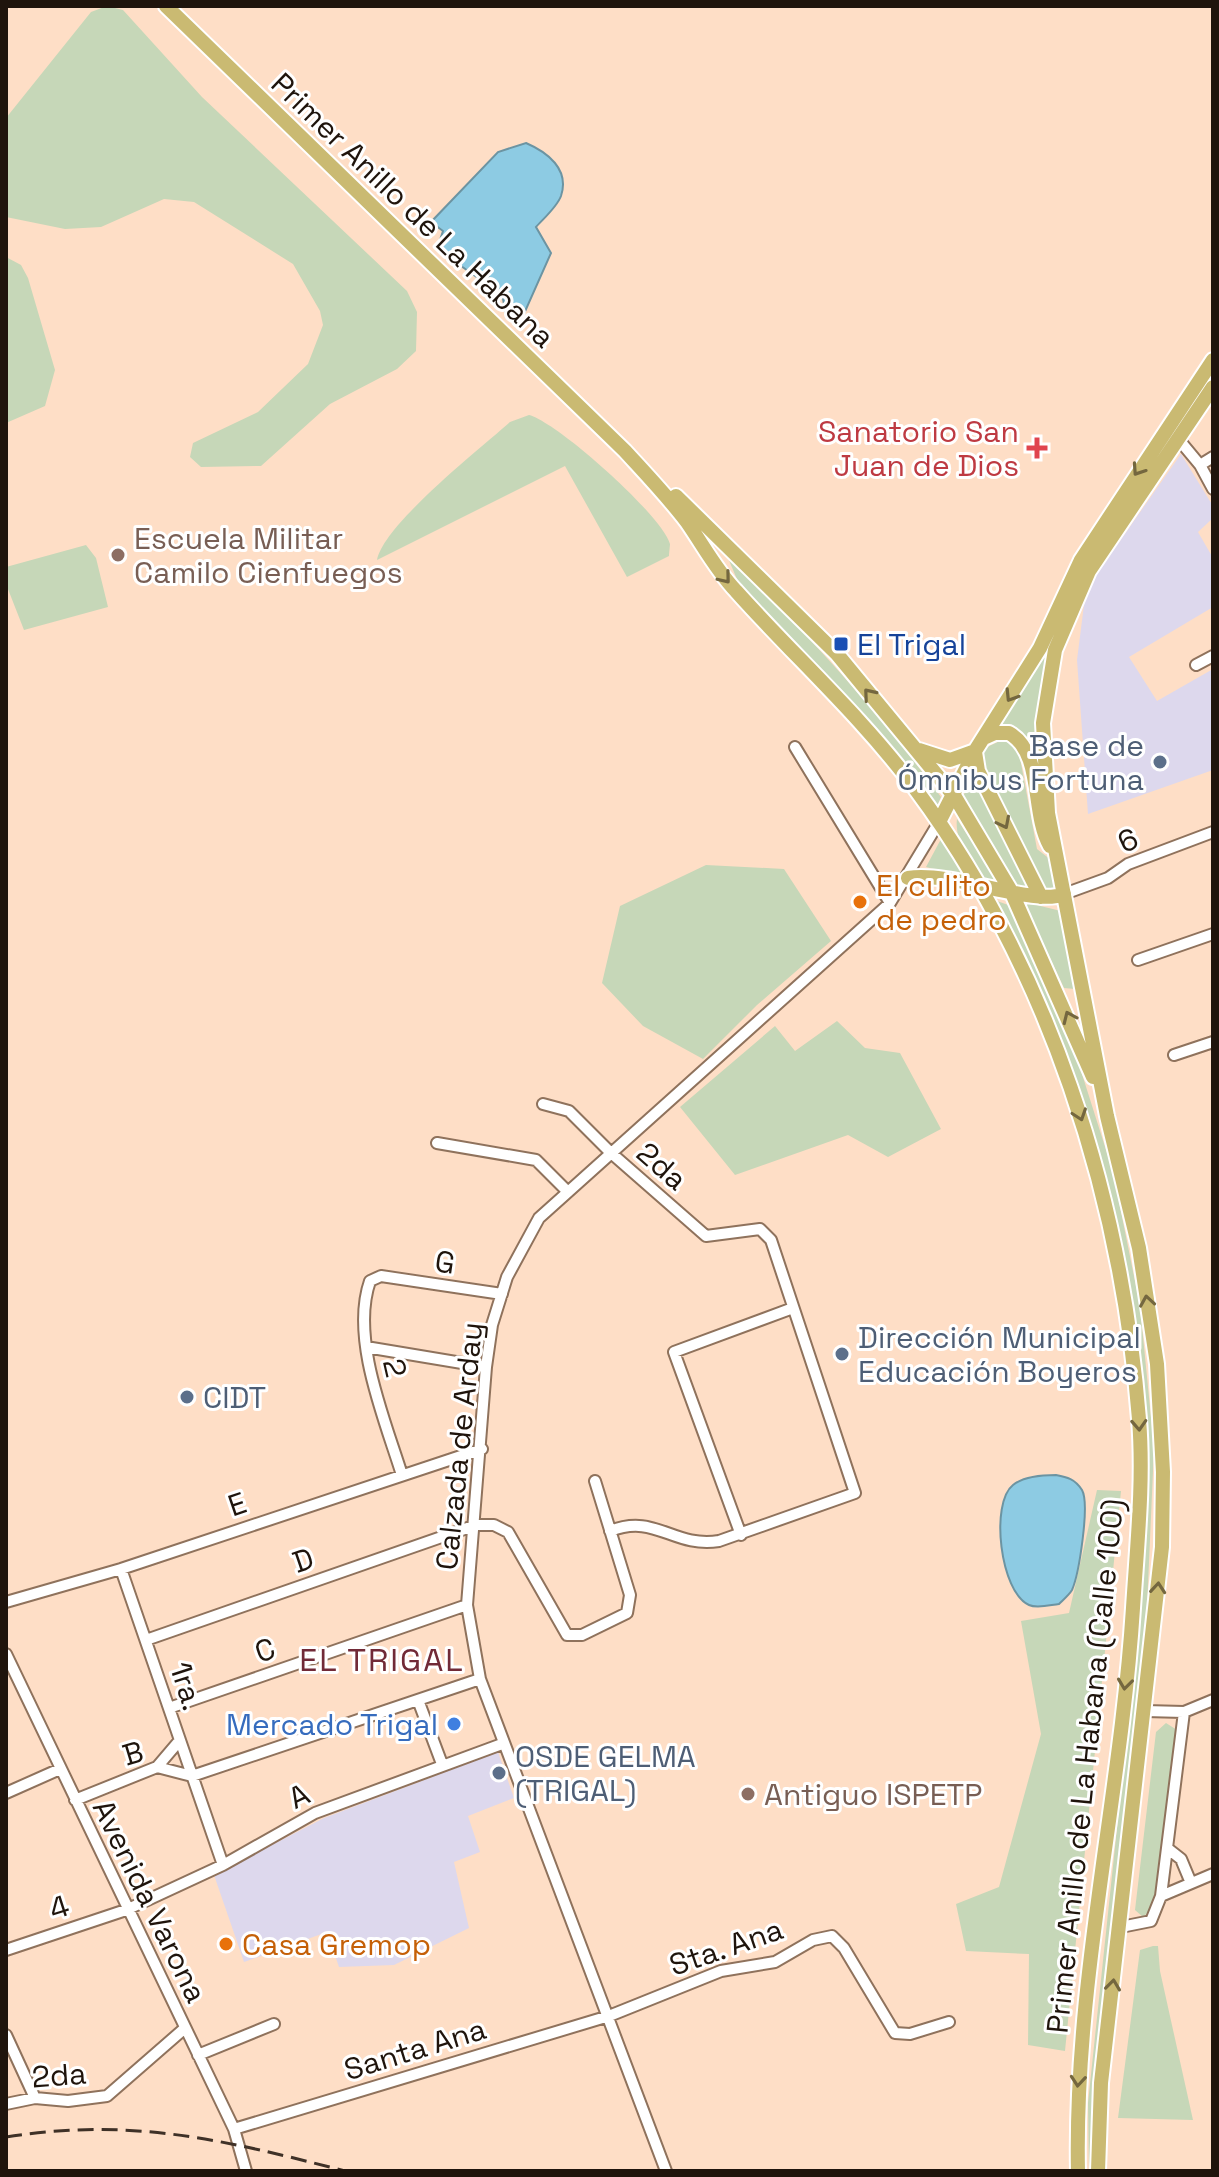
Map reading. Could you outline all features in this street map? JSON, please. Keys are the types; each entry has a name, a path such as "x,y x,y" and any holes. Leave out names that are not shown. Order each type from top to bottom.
{"highway":[{"name":"Primer Anillo de La Habana","path":"166,6 837,654 955,797 1011,891 1075,1031 1107,1116"},
{"path":"1107,1116 1048,813 1043,723 1055,650 1089,571 1213,360"},
{"path":"939,822 955,797 978,745 1040,648 1081,560 1172,433 1213,387"},
{"name":"Primer Anillo de La Habana","path":"625,451 676,508 733,588 853,712 939,822 959,855"},
{"path":"703,548 723,541"},
{"path":"915,749 950,760 1004,732 1022,743 1029,755 1041,830 1057,856"},
{"path":"978,745 978,771 1041,897"},
{"path":"955,797 952,833 959,855 975,882"},
{"path":"908,878 934,875 1041,897 1064,894"},
{"name":"Primer Anillo de La Habana (Calle 100)","path":"975,882 1000,925 1053,1042 1081,1118 1116,1251 1140,1436 1133,1614 1079,2071 1078,2171"},
{"name":"Primer Anillo de La Habana (Calle 100)","path":"1098,2171 1101,2083 1162,1547 1161,1418 1139,1248 1107,1116"}],"street":[{"path":"1172,433 1200,465 1213,489"},
{"path":"1200,465 1213,457"},
{"path":"1196,665 1213,656"},
{"path":"795,747 890,903"},
{"name":"Calzada de Arday","path":"666,2171 502,1744 480,1679 467,1605 476,1525 486,1367 502,1294 539,1218 566,1190 890,903 908,878 939,822"},
{"name":"6","path":"1064,894 1108,878 1128,864 1213,832"},
{"path":"1138,960 1213,934"},
{"path":"1174,1055 1213,1042"},
{"name":"2da","path":"543,1104 569,1111 610,1152 706,1236 760,1229 771,1240 793,1308"},
{"path":"437,1143 536,1160 566,1190"},
{"name":"G","path":"381,1276 502,1294"},
{"name":"2","path":"381,1276 368,1286 366,1347 371,1377 402,1475"},
{"path":"610,1531 628,1524 643,1524 673,1537 702,1543 741,1535 855,1493 793,1308 674,1352 741,1535"},
{"path":"366,1347 486,1367"},
{"name":"E","path":"6,1602 121,1569 482,1449"},
{"path":"476,1525 494,1525 508,1532 567,1635 582,1635 627,1613 630,1595 595,1481"},
{"name":"D","path":"146,1640 476,1525"},
{"name":"1ra.","path":"121,1569 223,1865"},
{"name":"C","path":"169,1708 467,1605"},
{"name":"Avenida Varona","path":"6,1654 126,1910 234,2129 246,2171"},
{"name":"B","path":"75,1800 157,1767 192,1776 480,1679"},
{"path":"418,1700 442,1764"},
{"path":"1145,1711 1184,1712 1213,1700"},
{"path":"1121,1927 1151,1921 1161,1896 1184,1712"},
{"path":"157,1767 180,1740"},
{"name":"A","path":"126,1910 223,1865 315,1813 502,1744"},
{"path":"6,1793 60,1769"},
{"path":"1167,1848 1181,1859 1191,1883"},
{"path":"1161,1896 1213,1874"},
{"name":"4","path":"6,1950 126,1910"},
{"name":"Sta. Ana","path":"609,2016 721,1971 775,1962 813,1940 832,1936 844,1948 895,2033 910,2034 949,2022"},
{"name":"Santa Ana","path":"234,2129 609,2016"},
{"path":"198,2055 274,2024"},
{"name":"2da","path":"6,2104 35,2098 68,2101 107,2096 185,2028"},
{"path":"6,2035 35,2098"}],"shaded area":[{"path":"1181,454 1213,506 1213,518 1198,532 1213,558 1213,607 1129,657 1157,701 1213,669 1213,770 1088,814 1077,660 1086,589"},
{"path":"498,1752 514,1798 468,1816 480,1852 454,1862 469,1928 394,1965 339,1967 327,1932 244,1962 214,1875 324,1818"}],"green space":[{"path":"107,6 123,10 202,97 407,291 417,312 416,351 397,369 330,404 261,466 201,467 190,457 193,443 258,412 308,364 323,325 320,311 293,264 194,202 164,199 101,227 65,229 6,217 6,118 91,12"},
{"path":"6,257 21,265 28,278 55,370 45,406 6,423"},
{"path":"529,415 562,434 629,492 663,530 670,544 669,556 627,577 565,466 377,560 383,545 414,508 510,422"},
{"path":"86,545 96,558 108,607 24,630 6,584 6,567"},
{"path":"725,551 810,640 891,732 941,797 935,811 742,591"},
{"path":"1086,567 1037,718 1036,768 1005,727 997,725"},
{"path":"1002,740 1018,747 1037,849 1051,860 1056,891 1046,893 984,775 981,759 985,748"},
{"path":"971,775 1030,888 1015,889 961,803"},
{"path":"957,819 995,877 993,882 978,873 966,856 958,837"},
{"path":"941,839 965,877 926,867"},
{"path":"706,865 784,869 831,941 757,1005 703,1059 643,1026 602,983 620,906"},
{"path":"997,901 1011,906 1069,1033 1113,1172 1140,1306 1154,1448 1145,1654 1089,2171 1088,2103 1127,1733 1146,1449 1144,1395 1133,1307 1104,1168 1057,1033"},
{"path":"1024,902 1061,911 1075,989 1064,988"},
{"path":"837,1021 865,1048 900,1053 941,1129 888,1157 848,1135 735,1175 680,1107 775,1026 795,1051"},
{"path":"1097,1490 1121,1491 1065,2051 1028,2045 1029,1954 966,1951 956,1904 999,1887 1041,1734 1021,1621 1069,1613"},
{"path":"1166,1723 1177,1730 1154,1907 1143,1917 1135,1910 1156,1732"},
{"path":"1158,1946 1160,1971 1193,2120 1118,2118 1140,1950"}],"water":[{"path":"526,143 542,151 555,163 563,186 556,204 536,227 551,253 519,325 506,316 502,293 487,275 478,278 437,249 443,231 431,222 498,152"},
{"path":"1056,1475 1077,1483 1082,1490 1085,1509 1080,1555 1075,1582 1068,1596 1059,1604 1032,1606 1019,1597 1005,1566 1000,1527 1002,1510 1006,1495 1017,1482"}],"railway":[{"path":"6,2137 95,2130 177,2135 218,2141 345,2171"}],"place":[{"name":"Sanatorio San Juan de Dios","path":"1037,448"},
{"name":"Escuela Militar Camilo Cienfuegos","path":"118,555"},
{"name":"El Trigal","path":"841,644"},
{"name":"Base de Ómnibus Fortuna","path":"1160,762"},
{"name":"El culito de pedro","path":"860,902"},
{"name":"Dirección Municipal Educación Boyeros","path":"842,1354"},
{"name":"CIDT","path":"187,1397"},
{"name":"Mercado Trigal","path":"454,1724"},
{"name":"OSDE GELMA (TRIGAL)","path":"499,1773"},
{"name":"Antiguo ISPETP","path":"748,1794"},
{"name":"Casa Gremop","path":"226,1944"}],"district":[{"name":"EL TRIGAL","path":"382,1660"}]}
